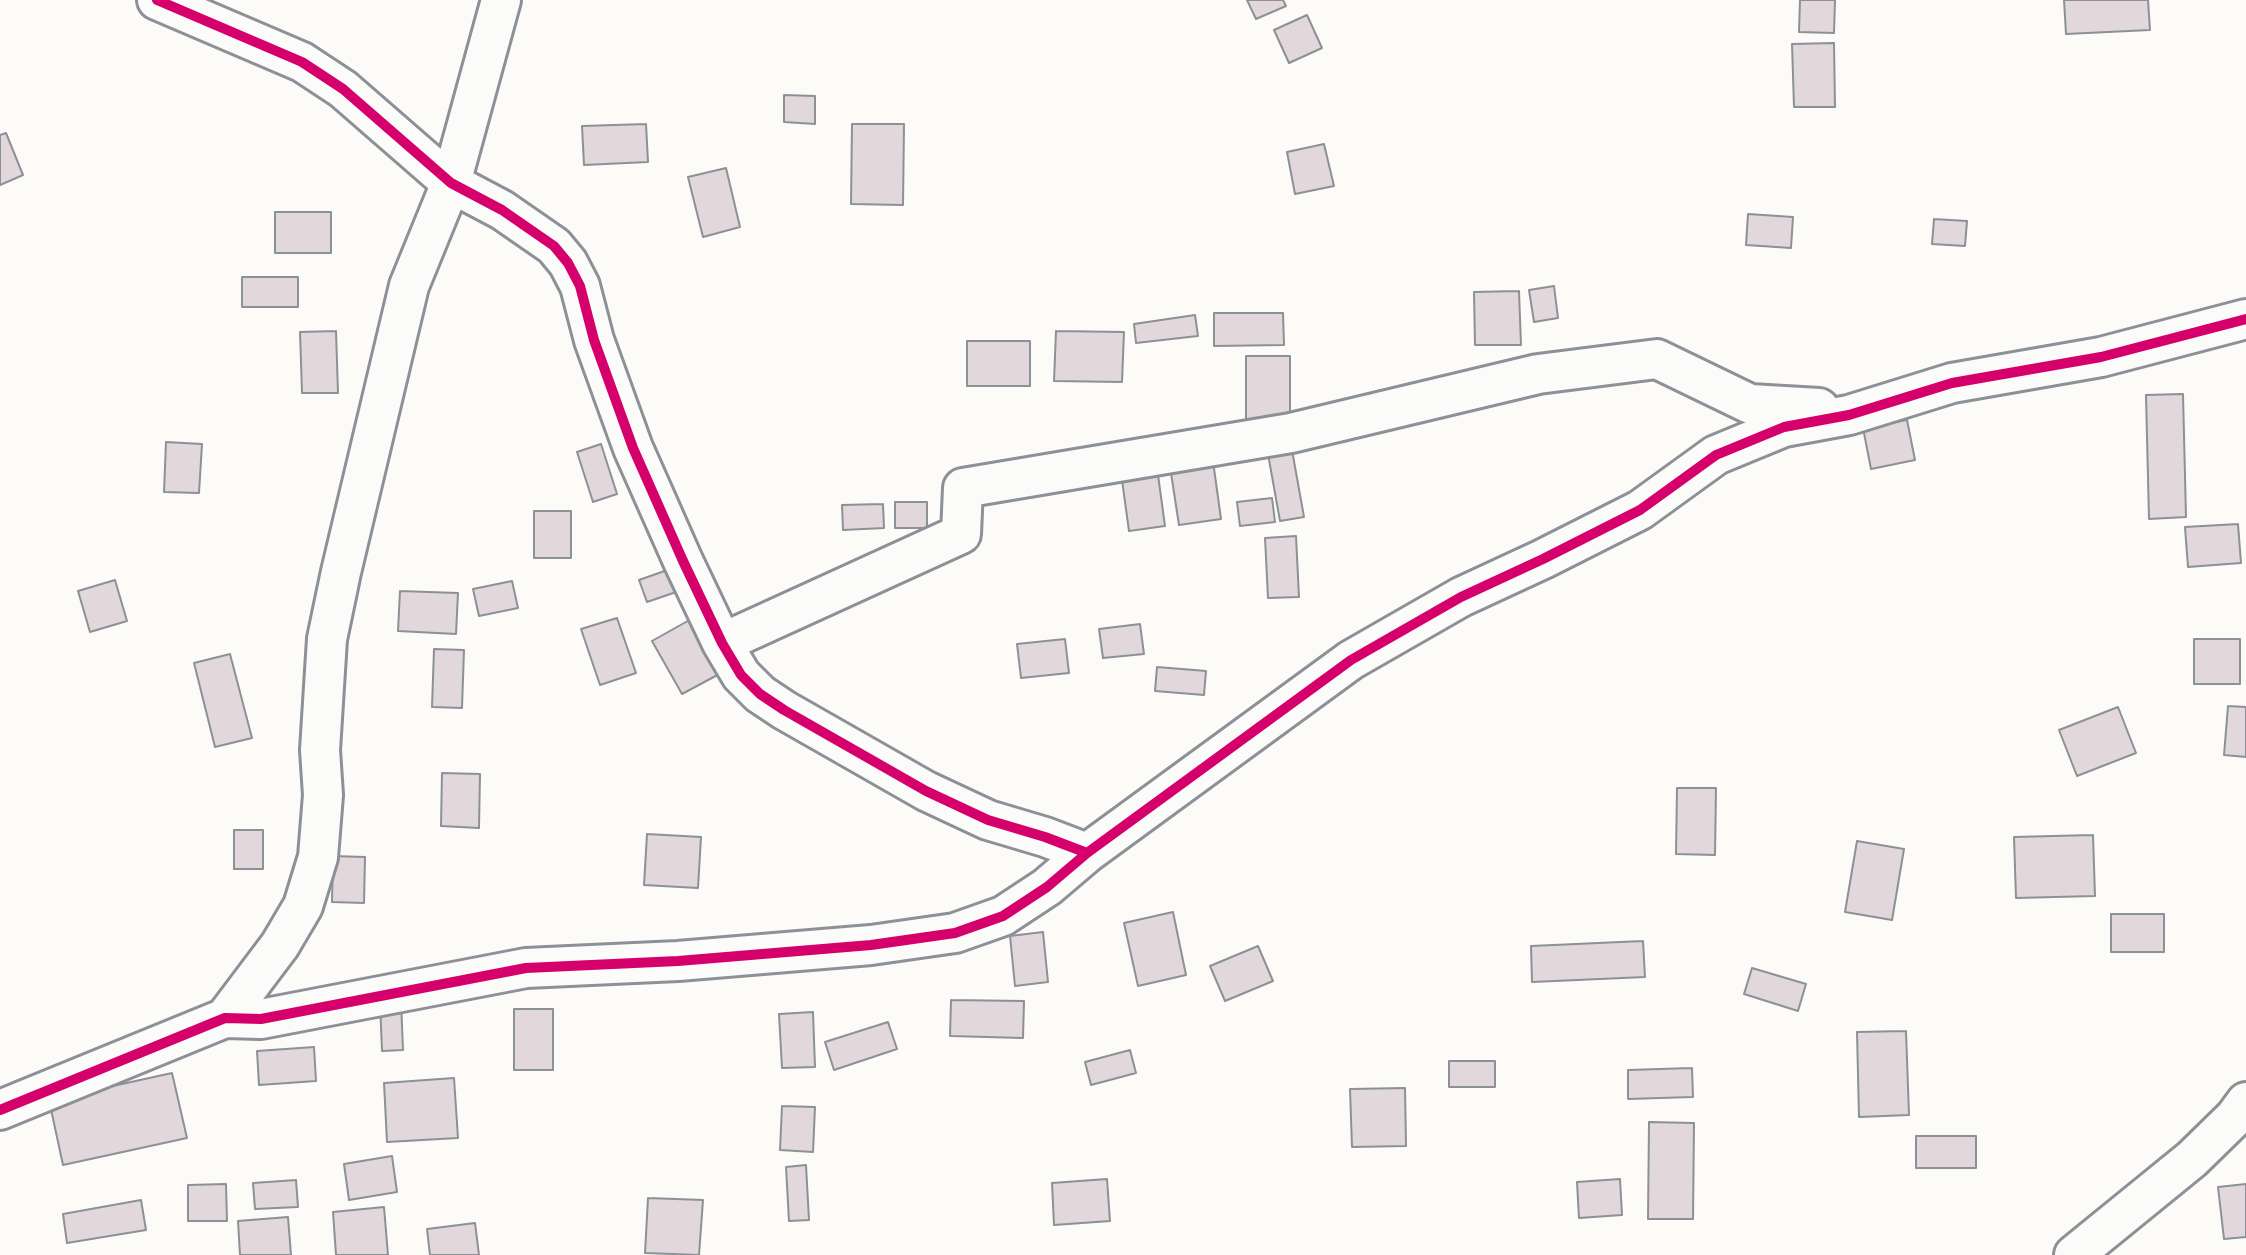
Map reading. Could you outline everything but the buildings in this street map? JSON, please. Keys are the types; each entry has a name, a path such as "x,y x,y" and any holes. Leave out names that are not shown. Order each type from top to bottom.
{"street":[{"path":"157,0 302,62 343,89 451,183 502,211 554,246 568,263 580,286 594,340 632,448 722,643 741,675 760,694 926,791 988,820 1045,836 1087,853"},
{"path":"225,1018 280,945 303,906 318,857 323,795 320,751 330,626 409,286 451,183 501,0"},
{"path":"0,1110 225,1018 261,1019 526,968 678,961 871,945 955,933 1003,916 1047,887 1087,853 1351,660 1461,597 1640,510 1716,455 1784,427 1849,415 1952,383 2101,358 2246,319"},
{"path":"722,643 961,534 963,488 1291,433 1538,374 1657,359 1750,404 1840,410 1849,415"},
{"path":"2074,1255 2192,1159 2235,1117 2246,1102"}],"cycle path":[{"path":"157,0 302,62 343,89 451,183 502,210 554,246 568,263 580,286 594,340 633,448 683,561 722,643 741,675 760,694 926,791 988,820 1087,853"},
{"path":"0,1110 225,1018 261,1019 526,968 678,961 871,945 955,933 1003,916 1047,887 1087,853 1351,660 1461,597 1640,510 1716,455 1784,427 1849,415 1952,383 2101,357 2246,319"}]}
